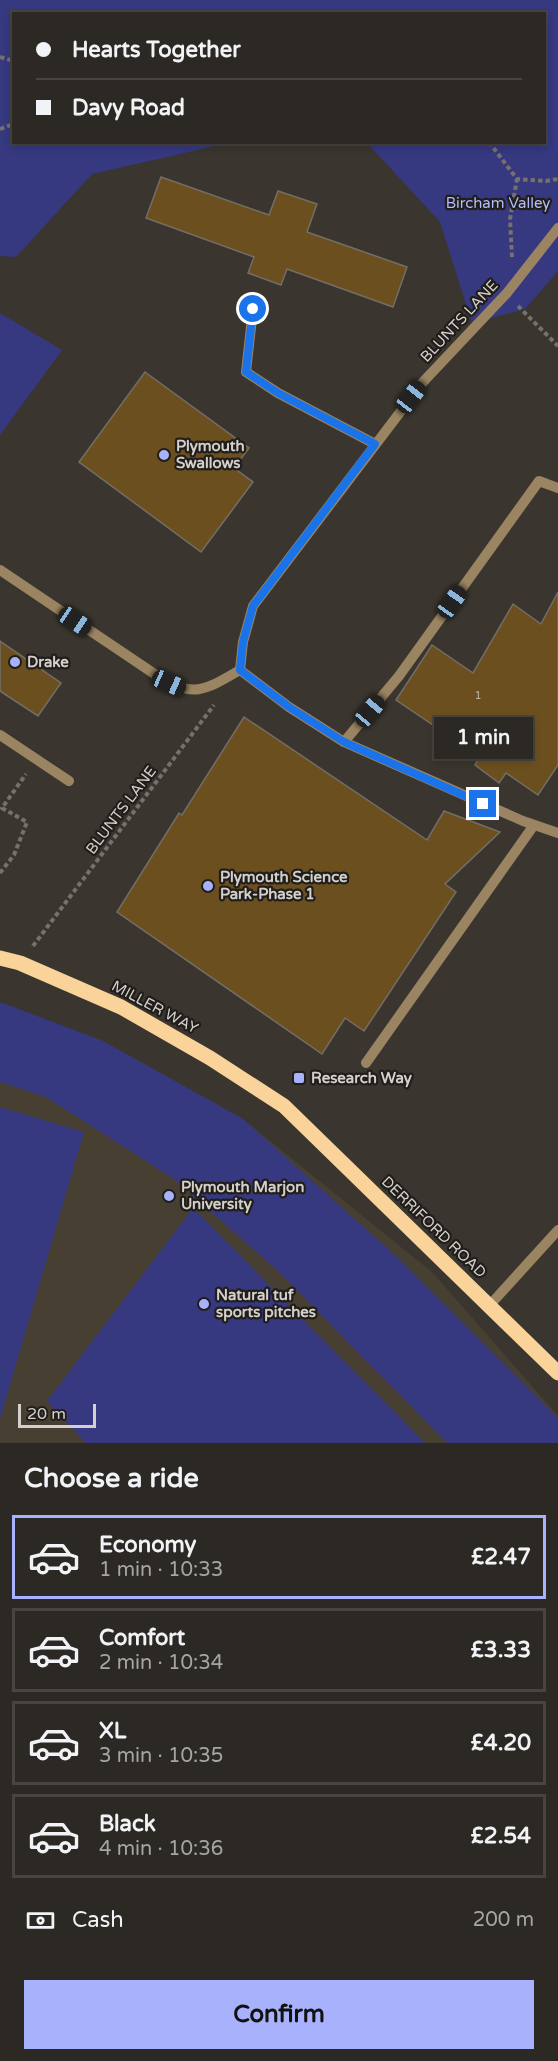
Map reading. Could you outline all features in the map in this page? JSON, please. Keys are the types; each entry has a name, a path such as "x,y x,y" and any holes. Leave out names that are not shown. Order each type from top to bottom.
{"main road":[{"name":"MILLER WAY","path":"0,958 20,963 121,1007 210,1058 284,1106"},
{"name":"DERRIFORD ROAD","path":"284,1106 558,1373"}],"street":[{"name":"BLUNTS LANE","path":"240,670 243,642 253,606 423,382 510,289 558,228"},
{"path":"253,309 246,372 278,393 375,444"},
{"path":"344,742 399,676 539,481 558,488"},
{"path":"0,570 159,677 182,689 196,690 213,686 240,670 289,707 344,742 534,825 558,833"},
{"path":"0,735 69,781"},
{"path":"366,1063 534,825"},
{"path":"489,1306 558,1230"}],"path":[{"path":"491,144 517,179 510,219 510,289 526,316 558,346"},
{"path":"517,179 546,181 558,179"},
{"name":"BLUNTS LANE","path":"20,963 215,703"},
{"path":"0,873 14,855 27,822 2,808 36,759"}],"shaded area":[{"name":"Plymouth Marjon University","path":"0,1002 103,1041 243,1119 433,1273 558,1416 558,1443 0,1443"}],"green space":[{"name":"Bircham Valley","path":"0,0 558,0 558,271 525,309 472,323 440,222 370,146 359,144 546,144 546,12 12,12 12,144 224,144 92,174 16,257 0,256"},
{"path":"0,313 62,350 0,435"},
{"path":"0,1002 103,1041 243,1119 397,1257 558,1418 558,1443 447,1443 278,1271 174,1179 46,1097 0,1082"},
{"path":"0,1107 84,1132 0,1419"},
{"name":"Natural tuf sports pitches","path":"193,1208 425,1443 86,1443 47,1401"}],"building":[{"path":"161,177 269,215 278,191 317,204 307,232 407,267 393,307 287,269 281,285 248,273 254,257 146,218"},
{"name":"Plymouth Swallows","path":"145,372 249,448 234,468 253,482 201,552 79,462"},
{"path":"558,592 558,765 538,795 506,773 499,783 475,765 480,756 396,700 432,645 473,673 513,604 541,624"},
{"name":"Drake","path":"0,641 61,683 38,716 0,691"},
{"name":"Plymouth Science Park-Phase 1","path":"244,717 427,840 444,811 500,832 445,884 456,892 364,1031 345,1018 322,1054 117,912 179,813 182,815"}],"place":[{"name":"Plymouth Swallows","path":"164,455"},
{"name":"Drake","path":"15,662"},
{"name":"Plymouth Science Park-Phase 1","path":"208,886"},
{"name":"Research Way","path":"299,1078"},
{"name":"Plymouth Marjon University","path":"169,1196"},
{"name":"Natural tuf sports pitches","path":"204,1304"}],"route":[{"path":"253,309 246,372 278,393 375,444 253,606 243,642 240,670 289,707 344,742 483,804"}]}
